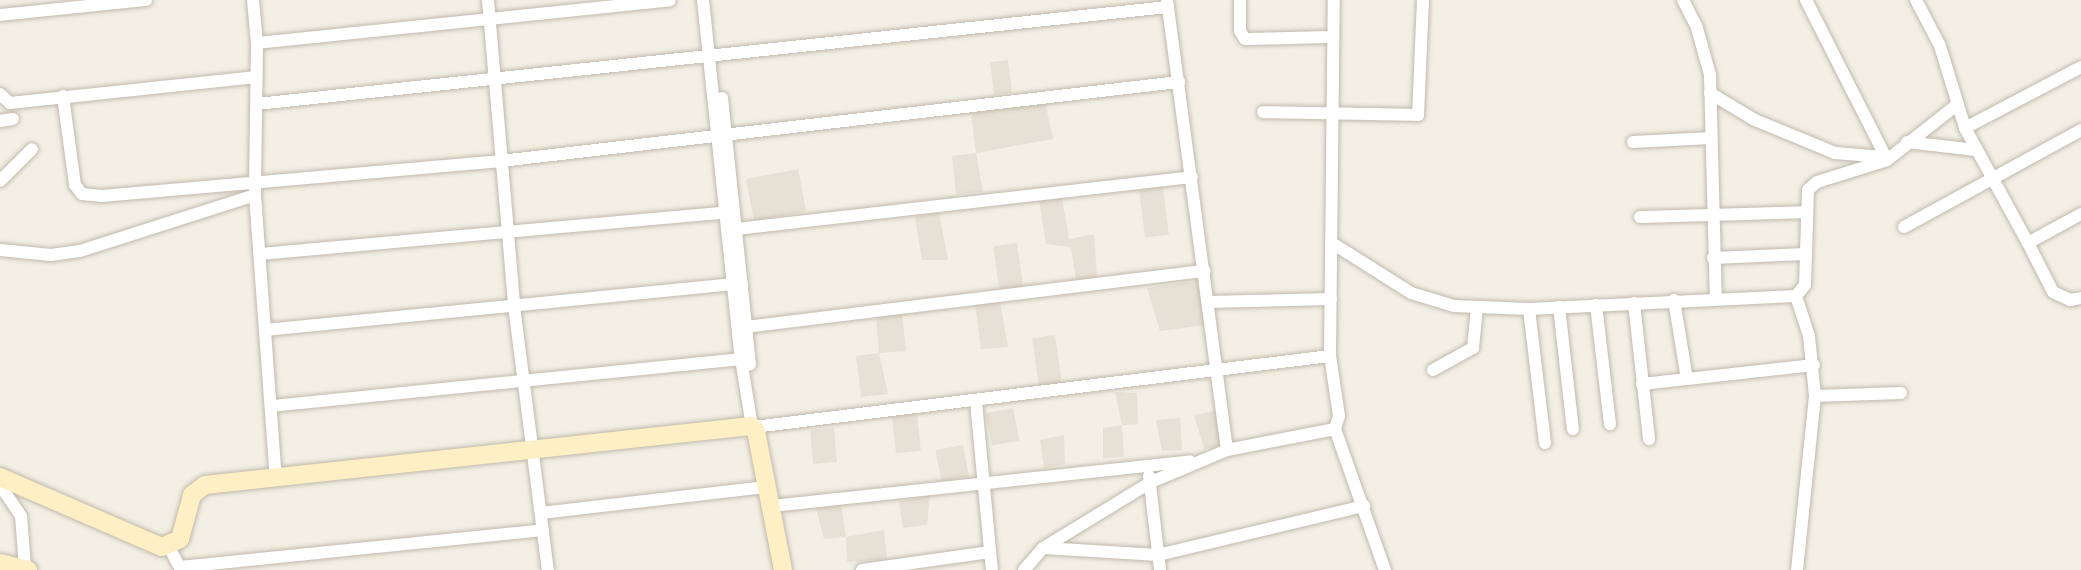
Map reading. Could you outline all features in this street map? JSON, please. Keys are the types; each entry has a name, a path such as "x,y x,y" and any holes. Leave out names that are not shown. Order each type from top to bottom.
{"street":[{"path":"0,15 146,0"},
{"path":"253,0 257,43 255,188 276,479"},
{"path":"488,0 514,306 548,570"},
{"path":"257,43 490,22 670,0"},
{"path":"703,0 714,58"},
{"path":"711,0 729,213 753,423 783,570"},
{"path":"1240,0 1240,31 1245,39 1333,37"},
{"path":"1334,0 1330,356 1339,416 1335,429 1383,570"},
{"path":"1262,112 1331,111 1414,116 1421,112 1423,0"},
{"path":"1683,0 1708,61 1716,298"},
{"path":"1806,0 1886,158"},
{"path":"1916,0 1940,47 1965,128 2053,292 2070,300 2081,298"},
{"path":"257,104 714,58 1168,3 1227,450"},
{"path":"1965,128 2081,67"},
{"path":"0,94 9,103 257,77"},
{"path":"63,96 75,185 82,194 255,188 1179,82"},
{"path":"1710,93 1755,120 1835,153 1886,158"},
{"path":"1796,296 1804,285 1805,197 1817,182 1886,158 1958,104"},
{"path":"0,121 13,119"},
{"path":"1904,227 2081,130"},
{"path":"1633,142 1711,138"},
{"path":"1908,142 1976,150"},
{"path":"0,181 32,149"},
{"path":"732,229 1192,177"},
{"path":"0,250 51,255 80,251 255,188"},
{"path":"1640,217 1805,212"},
{"path":"260,254 729,213"},
{"path":"2028,243 2081,214"},
{"path":"1332,243 1411,293 1433,301 1477,307 1529,309 1796,296"},
{"path":"1713,258 1805,254"},
{"path":"742,327 1205,271"},
{"path":"265,330 737,283"},
{"path":"1796,296 1814,365 1815,396 1797,570"},
{"path":"1209,302 1331,299"},
{"path":"1674,300 1687,379"},
{"path":"1634,303 1649,439"},
{"path":"1596,305 1610,424"},
{"path":"1433,370 1473,348 1477,307"},
{"path":"1559,307 1573,429"},
{"path":"1529,309 1545,443"},
{"path":"0,477 156,545 169,547 180,539 197,489 753,423 1216,373 1330,356"},
{"path":"271,406 745,358"},
{"path":"1643,384 1814,365"},
{"path":"1815,396 1901,393"},
{"path":"976,401 992,570"},
{"path":"1024,570 1044,548 1151,482 1227,450 1335,429"},
{"path":"772,506 983,480 1202,460"},
{"path":"1147,465 1160,570"},
{"path":"0,485 21,516 27,568 0,563"},
{"path":"541,513 766,486"},
{"path":"1044,548 1158,555 1363,506"},
{"path":"169,547 181,569 543,530"},
{"path":"862,570 990,552"}],"shaded area":[{"path":"1008,60 1012,93 994,95 990,62"},
{"path":"1045,102 1053,139 976,153 971,112"},
{"path":"976,153 983,192 956,194 952,156"},
{"path":"798,169 806,211 754,221 746,179"},
{"path":"1163,187 1169,235 1145,238 1139,190"},
{"path":"1061,192 1069,239 1094,234 1097,278 1076,279 1071,247 1046,244 1039,200"},
{"path":"939,213 948,260 922,260 915,217"},
{"path":"1017,243 1023,287 999,290 993,246"},
{"path":"1200,280 1206,325 1160,331 1147,288"},
{"path":"999,296 1008,347 981,349 975,304"},
{"path":"902,313 906,351 879,353 876,316"},
{"path":"1055,335 1062,383 1039,386 1032,338"},
{"path":"879,353 888,394 861,397 856,356"},
{"path":"1115,392 1137,393 1138,424 1122,425"},
{"path":"1013,408 1019,440 992,446 986,413"},
{"path":"1221,410 1226,445 1204,449 1194,415"},
{"path":"917,414 921,451 896,453 892,417"},
{"path":"1180,418 1182,450 1162,451 1156,420"},
{"path":"1122,425 1124,457 1103,458 1103,428"},
{"path":"834,428 837,462 813,464 810,430"},
{"path":"1064,435 1065,464 1044,468 1040,440"},
{"path":"963,445 969,476 942,482 936,450"},
{"path":"930,495 927,525 903,528 899,502"},
{"path":"841,504 846,537 824,539 816,508"},
{"path":"884,530 887,559 847,562 846,537"}]}
